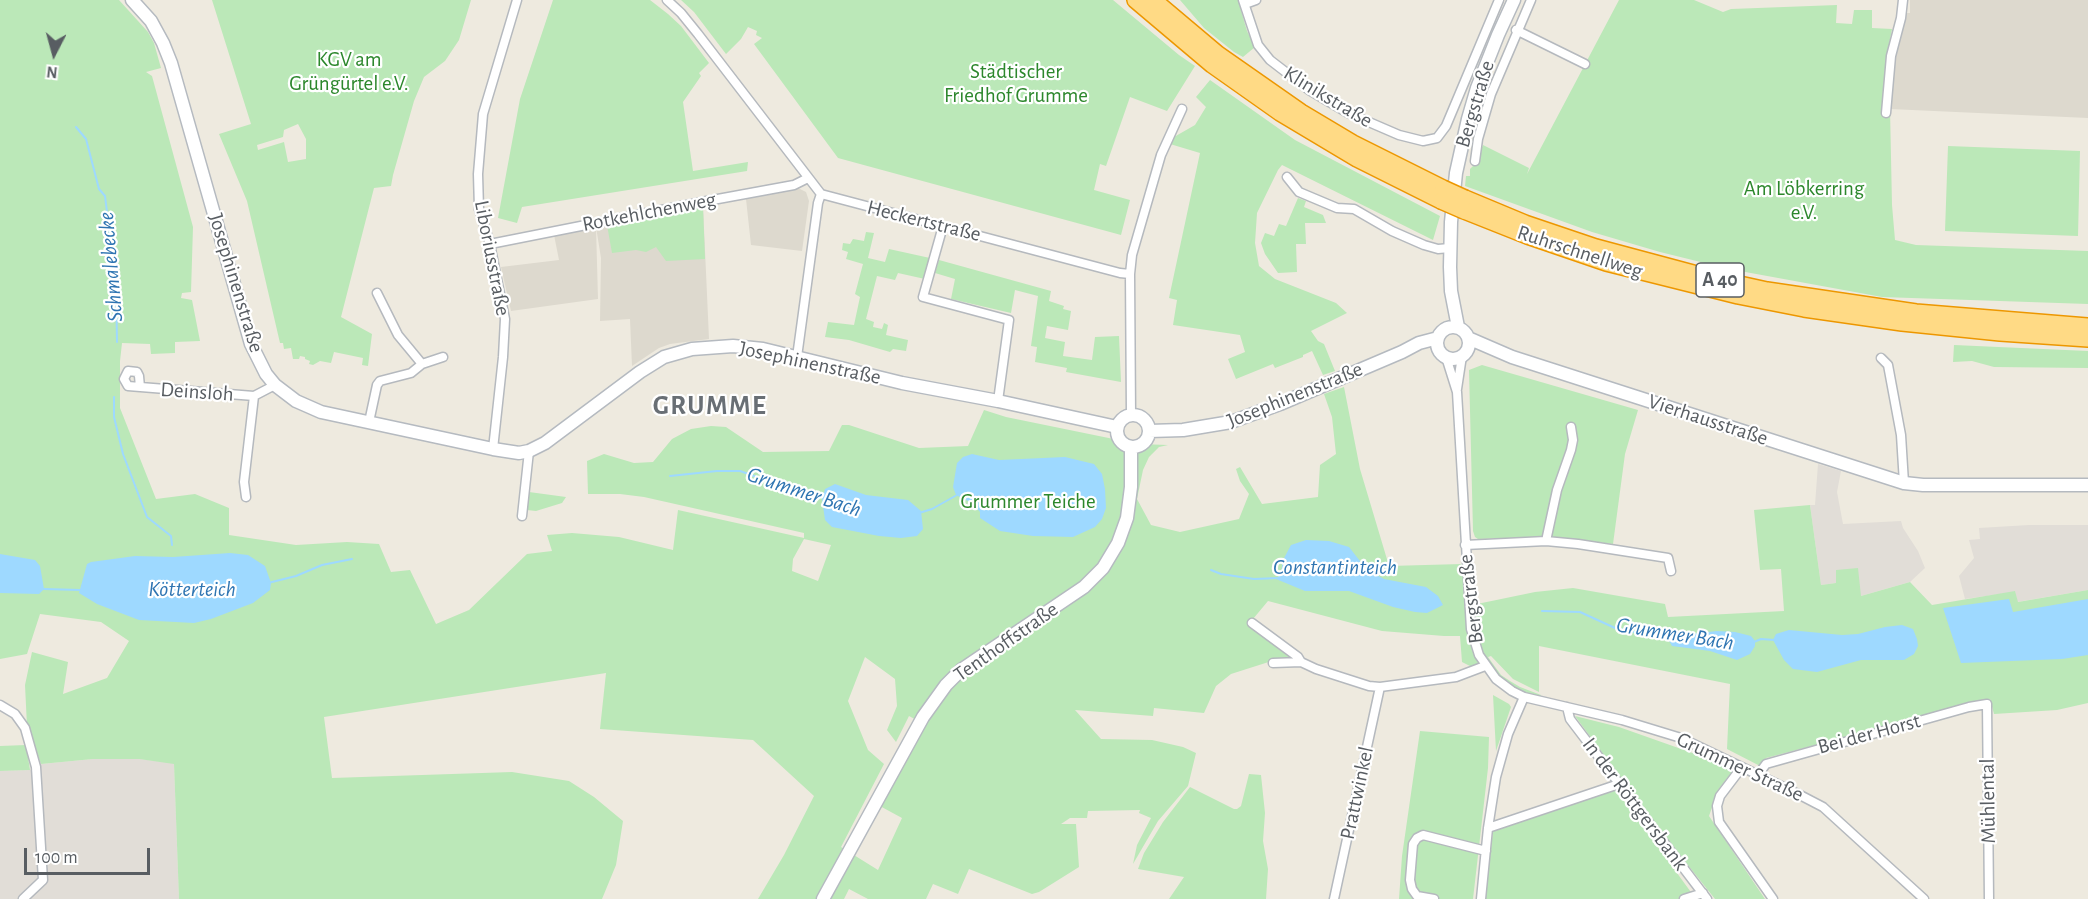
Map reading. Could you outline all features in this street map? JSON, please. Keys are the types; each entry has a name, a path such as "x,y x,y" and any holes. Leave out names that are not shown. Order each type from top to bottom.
{"highway":[{"name":"Ruhrschnellweg","path":"1135,0 1211,56"},
{"name":"Ruhrschnellweg","path":"1154,0 1211,56 1260,99 1318,136 1376,169 1585,256 1660,278 1804,309 1902,323 2088,339"},
{"name":"Ruhrschnellweg","path":"1464,205 1596,247 1685,272 1747,286 1916,312 2088,327"}],"street":[{"name":"Josephinenstraße","path":"132,0 151,21 171,63 251,344 266,374 275,385 296,401 321,412 493,449 510,452 529,451 545,443 640,372 664,357 677,352 706,347 733,346 797,357 902,383 1117,427"},
{"name":"Liboriusstraße","path":"493,449 505,319 490,244 479,209 478,195 482,124 489,90 517,0"},
{"path":"667,0 698,34 821,195 797,357"},
{"path":"1244,2 1256,0"},
{"path":"1486,0 1497,2"},
{"name":"Bergstraße","path":"1457,392 1443,354 1437,345 1447,331 1451,291 1451,222 1456,173 1468,119 1487,62 1515,0"},
{"name":"Bergstraße","path":"1474,161 1491,94 1516,30 1531,0"},
{"path":"1886,113 1891,56 1901,18 1903,0"},
{"name":"Klinikstraße","path":"1244,2 1251,27 1262,52 1287,74 1328,102 1378,127 1416,140 1430,141 1437,138 1446,126"},
{"name":"Bergstraße","path":"1446,126 1497,2"},
{"path":"1516,30 1585,64"},
{"path":"1131,415 1130,274 1134,244 1161,154 1182,109"},
{"path":"1287,177 1299,192 1336,208 1354,209 1392,231 1424,245 1438,249 1450,248"},
{"name":"Rotkehlchenweg","path":"490,244 794,185 808,178"},
{"name":"Heckertstraße","path":"821,195 1130,274"},
{"path":"943,226 923,297 1009,320 998,401"},
{"path":"377,293 398,335 422,364"},
{"path":"1447,331 1463,330 1468,338"},
{"name":"Josephinenstraße","path":"1149,430 1183,430 1231,423 1257,414 1447,331"},
{"name":"Bergstraße","path":"1468,338 1469,343 1457,392 1472,637 1485,666 1496,679 1524,697"},
{"name":"Vierhausstraße","path":"1468,338 1512,357 1904,483 2088,485"},
{"name":"Josephinenstraße","path":"1402,352 1427,349 1443,354"},
{"name":"Vierhausstraße","path":"1465,354 1479,351 1512,357"},
{"path":"1443,354 1456,358 1465,354"},
{"path":"369,422 380,381 411,373 422,364 443,357"},
{"path":"1881,358 1888,365 1901,435 1904,483"},
{"name":"Deinsloh","path":"140,387 254,396 275,385"},
{"name":"Deinsloh","path":"246,497 244,482 254,396"},
{"path":"1131,415 1143,419 1149,430 1144,443 1131,447 1119,441 1117,427 1122,419 1131,415"},
{"path":"1546,541 1557,490 1571,450 1573,440 1571,427"},
{"name":"Tenthoffstraße","path":"823,899 923,717 946,685 961,670 1084,587 1104,568 1118,543 1127,518 1131,487 1131,447"},
{"path":"522,516 529,451"},
{"path":"1465,545 1546,541 1589,545 1668,558 1671,571"},
{"path":"1252,623 1298,657 1301,662"},
{"path":"1273,663 1301,662 1369,686 1380,687 1456,677 1485,666"},
{"name":"Prattwinkel","path":"1334,899 1380,687"},
{"path":"1481,899 1496,777 1502,753 1524,697"},
{"name":"Grummer Straße","path":"1524,697 1660,731 1742,767 1823,807 1924,899"},
{"name":"Bei der Horst","path":"1758,775 1766,764 1958,710 1987,704"},
{"name":"Mühlental","path":"1987,704 1989,899"},
{"path":"0,705 15,714 25,728 36,767 43,880 23,899"},
{"name":"In der Röttgersbank","path":"1567,707 1570,719 1705,896"},
{"path":"1742,767 1720,796 1717,806 1719,822 1773,899"},
{"path":"1488,828 1619,784"},
{"path":"1434,899 1418,896 1412,889 1410,871 1413,844 1417,838 1422,835 1486,851"},
{"path":"1684,899 1705,896"}],"shaded area":[{"path":"1910,0 2088,0 2088,118 1890,109 1892,60 1906,13 1910,13"},
{"path":"798,188 806,192 809,201 802,251 751,245 746,199"},
{"path":"703,206 709,339 670,344 659,348 632,366 630,319 600,321 601,258 596,227 598,299 511,311 501,267 559,260 554,235"},
{"path":"1818,464 1841,471 1837,492 1843,524 1901,521 1925,568 1910,582 1861,596 1836,583 1821,585 1810,505 1815,505"},
{"path":"2088,525 2088,590 2017,602 2015,592 1965,599 1959,576 1974,558 1969,540 1980,539 1979,528"},
{"path":"93,759 139,759 174,763 179,899 0,899 0,771 30,770 41,764"}],"green space":[{"name":"Grummer Teiche","path":"0,0 119,0 148,32 154,43 161,68 146,72 152,76 193,227 191,292 182,293 181,298 192,300 200,341 175,342 175,353 151,354 150,344 122,343 120,408 156,499 195,494 229,508 229,535 296,545 347,542 379,544 391,572 410,570 436,624 469,610 527,554 552,551 547,535 572,533 619,537 673,550 678,510 804,538 804,533 644,497 588,494 587,461 604,454 634,463 653,462 672,439 691,429 711,426 726,427 763,452 829,451 842,425 849,425 919,448 968,446 984,410 1006,417 1138,444 1168,445 1159,447 1149,457 1143,470 1137,499 1151,525 1180,532 1239,519 1249,494 1240,481 1236,469 1240,467 1262,504 1318,497 1320,465 1336,454 1332,417 1324,394 1344,387 1360,469 1389,566 1462,564 1464,595 1477,604 1535,592 1573,588 1665,604 1668,617 1784,611 1781,569 1760,570 1754,510 1810,505 1821,585 1836,583 1836,570 1858,568 1861,596 1910,582 1932,605 2015,591 2018,602 2088,590 2088,703 2057,710 1994,714 1990,699 1766,758 1760,766 1727,749 1730,684 1539,646 1539,692 1513,679 1491,656 1488,657 1501,675 1520,687 1541,695 1540,697 1508,684 1486,659 1472,667 1462,662 1460,636 1382,631 1268,601 1248,625 1294,658 1278,659 1231,674 1216,686 1204,713 1154,708 1153,716 1075,710 1101,739 1152,740 1183,747 1196,753 1188,786 1158,821 1133,864 1137,845 1151,818 1139,813 1140,810 1088,811 1087,818 1070,818 1061,824 1076,824 1079,867 1039,892 1032,894 969,869 958,894 933,884 926,899 868,899 849,889 844,899 758,899 784,855 814,796 753,740 600,729 606,673 324,717 332,778 512,772 569,781 594,797 623,821 616,865 602,899 179,899 174,764 139,759 93,759 41,764 27,726 25,685 32,652 68,662 63,694 107,678 129,641 101,622 40,614 27,654 0,659","holes":["804,539 831,545 818,581 792,571 793,559","865,657 895,679 897,706 887,730 896,742 909,716 924,724 878,805 902,818 878,870 841,847 884,764 868,750 848,701"]},
{"name":"KGV am Grüngürtel e.V.","path":"212,0 471,0 459,40 445,61 424,77 414,101 391,186 374,188 341,317 372,334 368,366 362,365 363,358 334,352 331,363 320,361 313,365 309,364 310,361 305,357 300,356 299,359 293,359 291,348 284,349 283,343 280,343 247,201 219,134 251,124","holes":["298,124 306,139 306,159 288,162 284,142 258,150 257,145 283,137 284,130"]},
{"path":"553,0 650,0 668,14 681,26 709,63 699,73 701,76 683,102 693,171 748,162 747,171 522,207 517,223 498,218 520,99"},
{"name":"Städtischer Friedhof Grumme","path":"681,0 1113,0 1195,66 1167,111 1130,97 1106,166 1100,164 1094,190 1130,200 1121,235 838,158 754,44 762,38 756,35 757,31 748,27 741,39 726,54 694,12"},
{"path":"1180,0 1238,0 1247,31 1255,47 1243,57 1234,52 1204,28"},
{"name":"Am Löbkerring e.V.","path":"1619,0 1694,0 1723,12 1731,9 1837,5 1836,23 1852,24 1854,10 1872,10 1872,28 1892,29 1885,65 1890,109 1895,240 1916,245 2088,251 2088,304 1882,297 1729,269 1592,232 1465,186 1466,176 1470,176 1470,169 1483,145 1529,168 1527,174"},
{"path":"1210,80 1295,140 1440,216 1433,240 1282,165 1278,170 1257,213 1255,243 1259,266 1275,279 1336,303 1347,313 1311,331 1318,341 1324,344 1335,371 1323,375 1312,351 1275,368 1273,364 1236,379 1228,359 1245,352 1240,335 1173,325 1177,300 1169,298 1200,153 1170,144 1174,137 1195,125 1206,107 1196,97"},
{"path":"1948,146 2080,151 2078,236 1945,231"},
{"path":"1298,198 1306,201 1304,207 1323,215 1326,223 1305,223 1306,244 1296,244 1297,272 1278,273 1265,254 1261,243 1265,233 1274,236 1279,224 1286,226"},
{"path":"703,206 705,259 666,261 656,247 646,252 636,250 612,253 607,225"},
{"path":"866,232 874,233 868,258 885,262 889,249 930,258 925,279 898,273 895,280 877,276 866,319 874,322 873,327 882,329 884,323 888,325 886,335 908,340 906,351 893,349 890,352 849,340 825,337 828,322 854,325 860,297 855,294 863,264 846,259 848,252 842,250 843,243 850,244 853,239 864,241"},
{"path":"939,260 1051,291 1049,301 1071,311 1068,330 1047,326 1045,338 1065,342 1063,356 1092,360 1095,337 1119,336 1121,382 1066,372 1067,368 1035,362 1037,347 1031,346 1038,296 1015,290 1011,313 951,299 955,279 935,273"},
{"path":"1954,345 2088,351 2088,368 1994,367 1972,361 1953,362"},
{"path":"1482,365 1638,410 1625,454 1613,544 1553,537 1478,539 1475,537 1469,370"},
{"path":"529,492 566,497 562,503 536,511 527,510"},
{"path":"1493,695 1511,707 1496,751"},
{"path":"1575,716 1619,727 1735,768 1718,790 1709,816 1765,899 1715,899 1651,819"},
{"path":"1420,731 1489,737 1488,768 1473,899 1399,899 1402,856"},
{"path":"26,745 30,770 0,771 0,746"},
{"path":"1249,774 1261,775 1265,813 1263,841 1268,869 1266,899 1169,899 1184,877 1138,869 1144,853 1163,822 1190,787 1237,809 1241,806"},
{"path":"1616,790 1696,899 1485,899 1493,831"}],"water":[{"path":"972,454 999,460 1065,457 1094,464 1102,474 1105,489 1106,508 1102,519 1095,527 1073,537 1033,536 1000,531 980,518 980,512 972,503 956,495 953,487 957,463 963,457"},
{"path":"835,484 866,495 908,500 921,511 923,529 917,536 901,538 832,527 825,520 822,499 825,489"},
{"name":"Constantinteich","path":"1306,540 1329,541 1349,547 1367,570 1384,579 1426,587 1438,596 1443,605 1427,613 1415,612 1393,607 1349,591 1305,591 1276,579 1281,574 1283,560 1291,545"},
{"name":"Kötterteich","path":"230,553 248,555 265,566 271,583 270,590 253,603 211,619 194,623 139,620 97,604 79,593 87,564 91,562 135,556 173,557"},
{"path":"0,554 35,560 40,566 44,589 39,594 0,593"},
{"path":"2009,599 2013,612 2088,599 2088,655 2062,659 1961,663 1943,608"},
{"path":"1902,625 1913,629 1918,646 1914,654 1904,660 1861,660 1817,672 1793,669 1784,660 1773,640 1776,634 1789,630 1842,635"},
{"path":"1717,631 1751,636 1755,641 1755,646 1750,654 1737,660 1710,651 1672,646 1668,639 1674,634"}],"waterway":[{"name":"Schmalebecke","path":"76,127 86,139 99,189 105,196 116,284 117,342"},
{"name":"Schmalebecke","path":"114,397 114,417 123,454 147,517 171,536 172,545"},
{"name":"Grummer Bach","path":"670,476 740,471 771,482 823,495"},
{"name":"Grummer Bach","path":"919,513 932,509 957,495"},
{"name":"Grummer Bach","path":"268,583 296,576 322,565 352,559"},
{"name":"Grummer Bach","path":"1211,570 1221,574 1254,579 1279,578"},
{"name":"Grummer Bach","path":"44,589 80,590"},
{"name":"Grummer Bach","path":"1542,611 1580,612 1615,628 1669,639"},
{"name":"Grummer Bach","path":"1754,642 1761,639 1775,640"}],"district":[{"name":"GRUMME","path":"710,406"}]}
